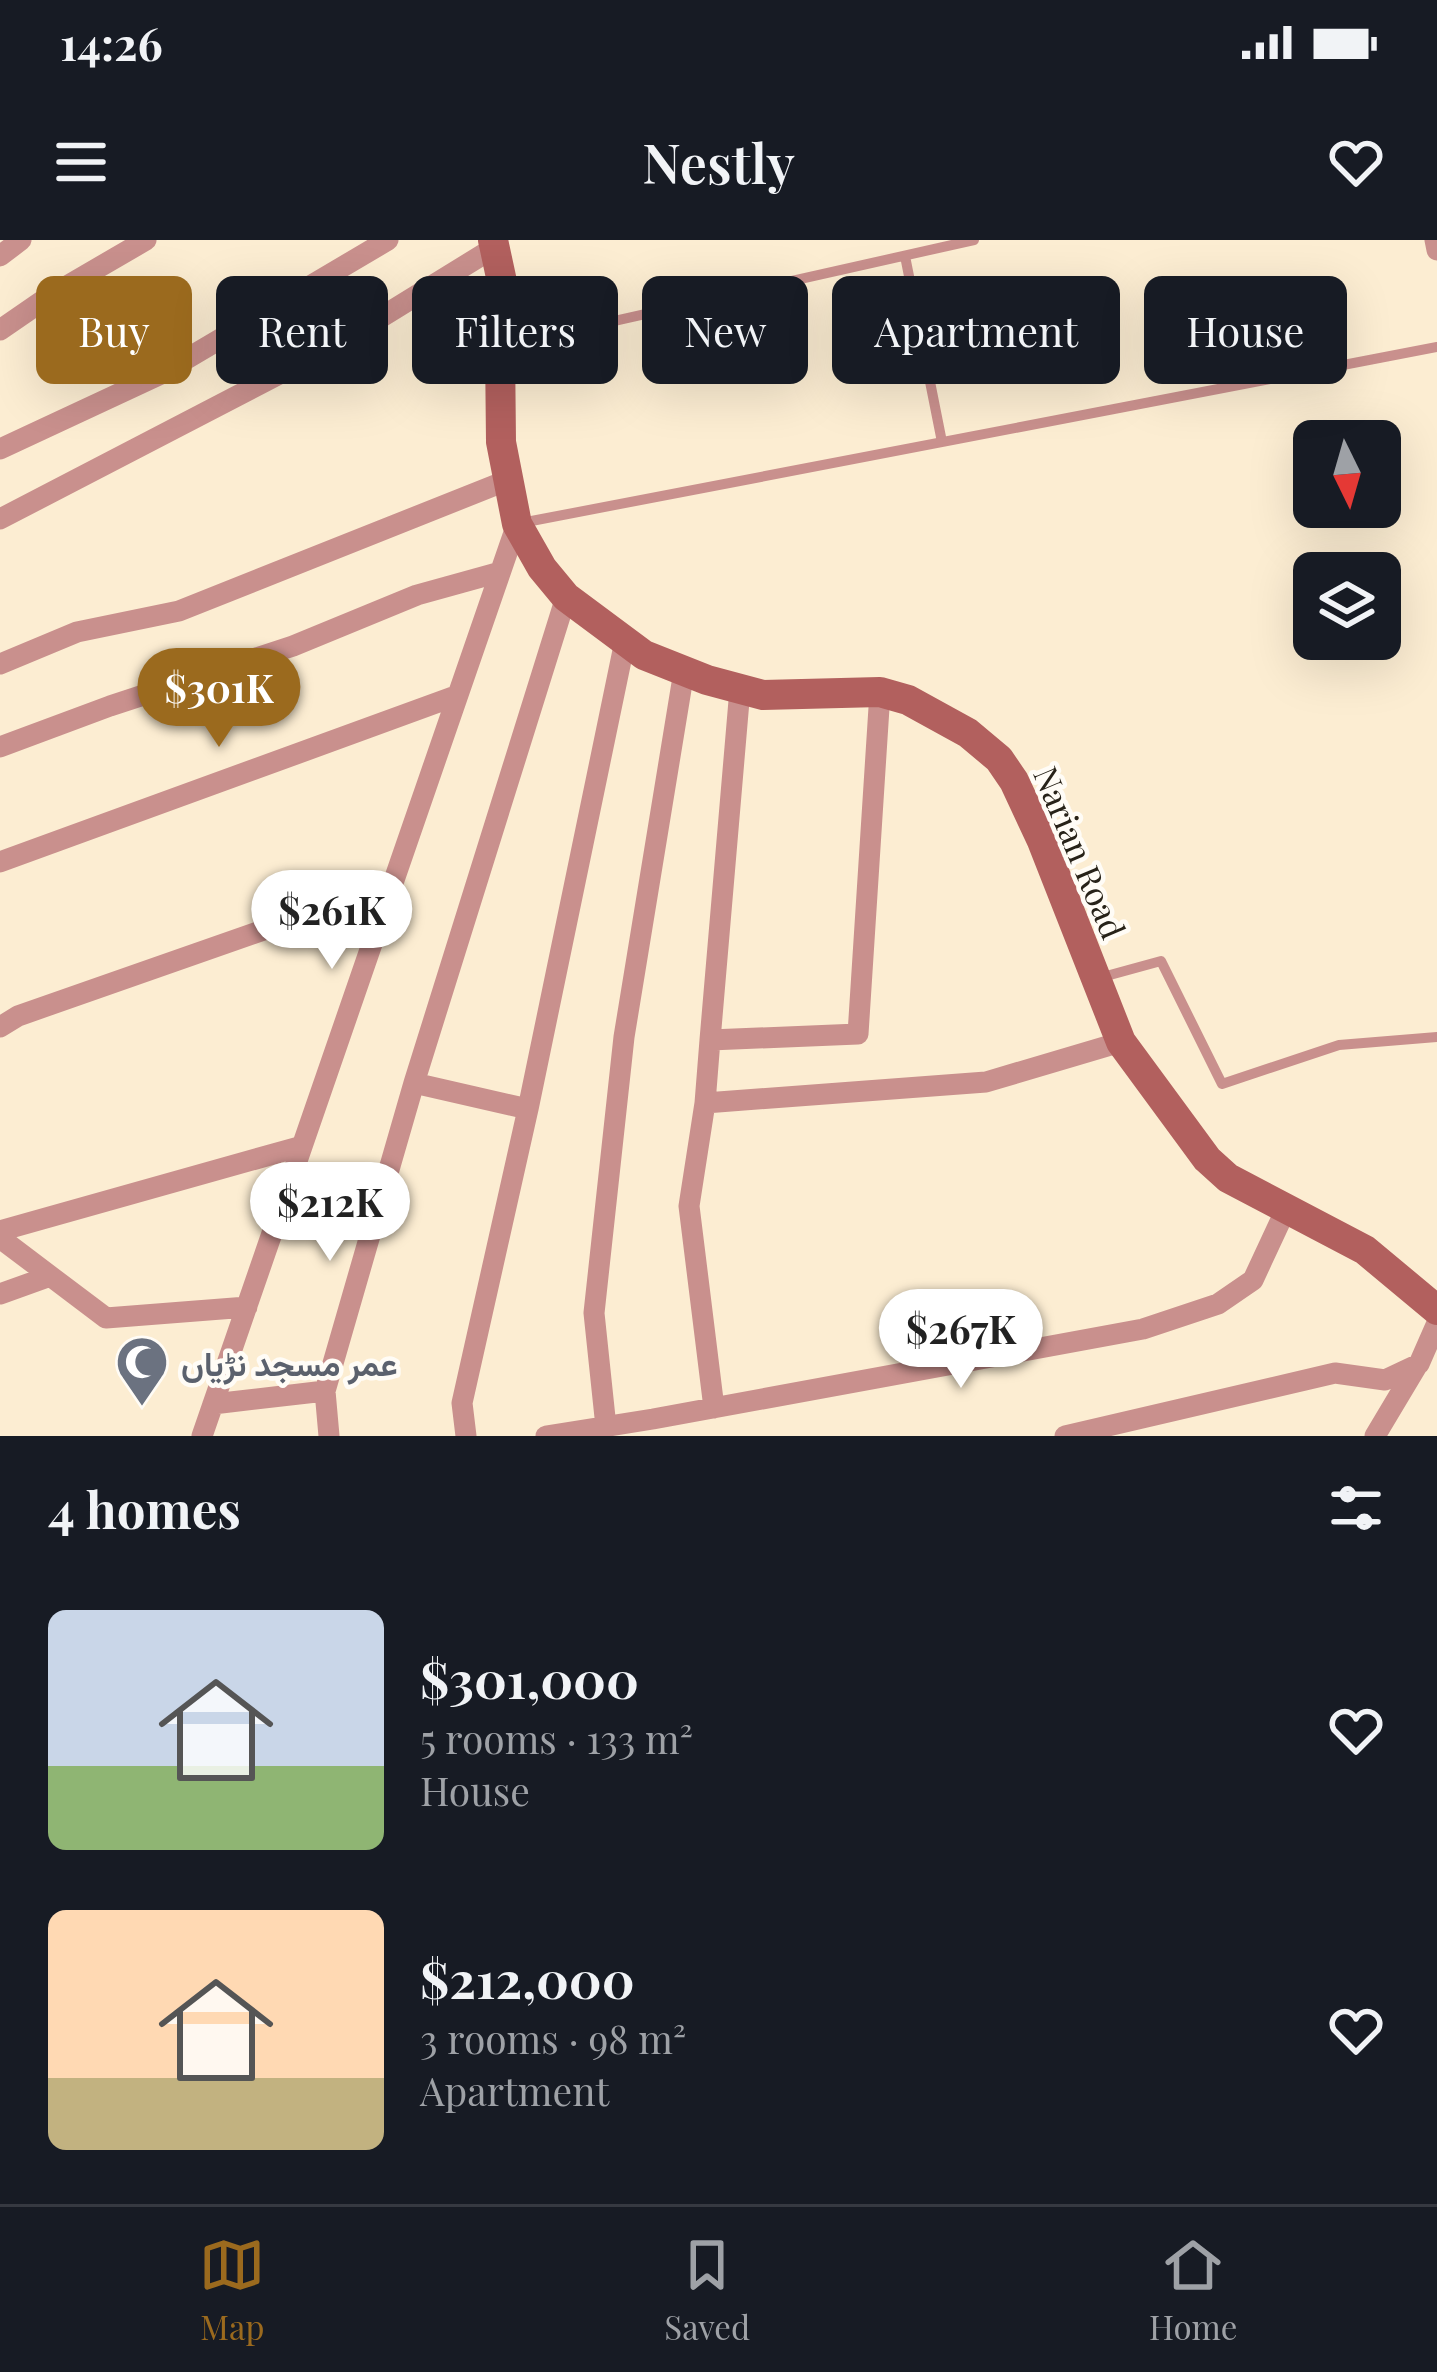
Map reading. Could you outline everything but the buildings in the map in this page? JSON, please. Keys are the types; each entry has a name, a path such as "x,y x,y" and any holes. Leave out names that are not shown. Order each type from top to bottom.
{"main road":[{"name":"Narian Road","path":"494,243 501,276"},
{"name":"Narian Road","path":"500,384 501,442 517,524 542,568 566,597 644,655 684,671 764,694 880,692 908,700 968,733 999,759 1014,781 1121,1042 1207,1160 1228,1178 1365,1250 1437,1310"}],"street":[{"path":"0,256 21,240"},
{"path":"0,330 146,240"},
{"path":"0,449 161,374 388,240"},
{"path":"0,519 341,342 494,243"},
{"path":"0,664 76,632 179,611 508,480"},
{"path":"179,1436 202,1434 517,524"},
{"path":"0,747 293,646 417,595 500,572"},
{"path":"329,1436 325,1391 414,1083 566,597"},
{"path":"466,1436 462,1402 529,1109 625,641"},
{"path":"606,1426 594,1313 624,1037 684,671"},
{"path":"714,1408 689,1206 705,1103 740,689"},
{"path":"710,1040 858,1034 880,692"},
{"path":"0,862 458,695"},
{"path":"0,1027 18,1016 392,885"},
{"path":"705,1103 986,1082 1121,1042"},
{"path":"414,1083 529,1109"},
{"path":"0,1235 302,1146"},
{"path":"546,1436 1143,1329 1218,1304 1253,1280 1286,1208"},
{"path":"0,1235 106,1318 247,1307"},
{"path":"0,1294 50,1276"},
{"path":"1375,1436 1419,1364 1437,1323"},
{"path":"1065,1436 1335,1373 1385,1380 1419,1364"},
{"path":"213,1404 325,1391"}],"lane":[{"path":"618,320 974,240"},
{"path":"905,256 942,442"},
{"path":"517,524 1437,347"},
{"path":"1096,979 1161,961 1222,1084 1339,1045 1437,1037"}],"place":[{"name":"عمر مسجد نڑیاں","path":"142,1408"}]}
